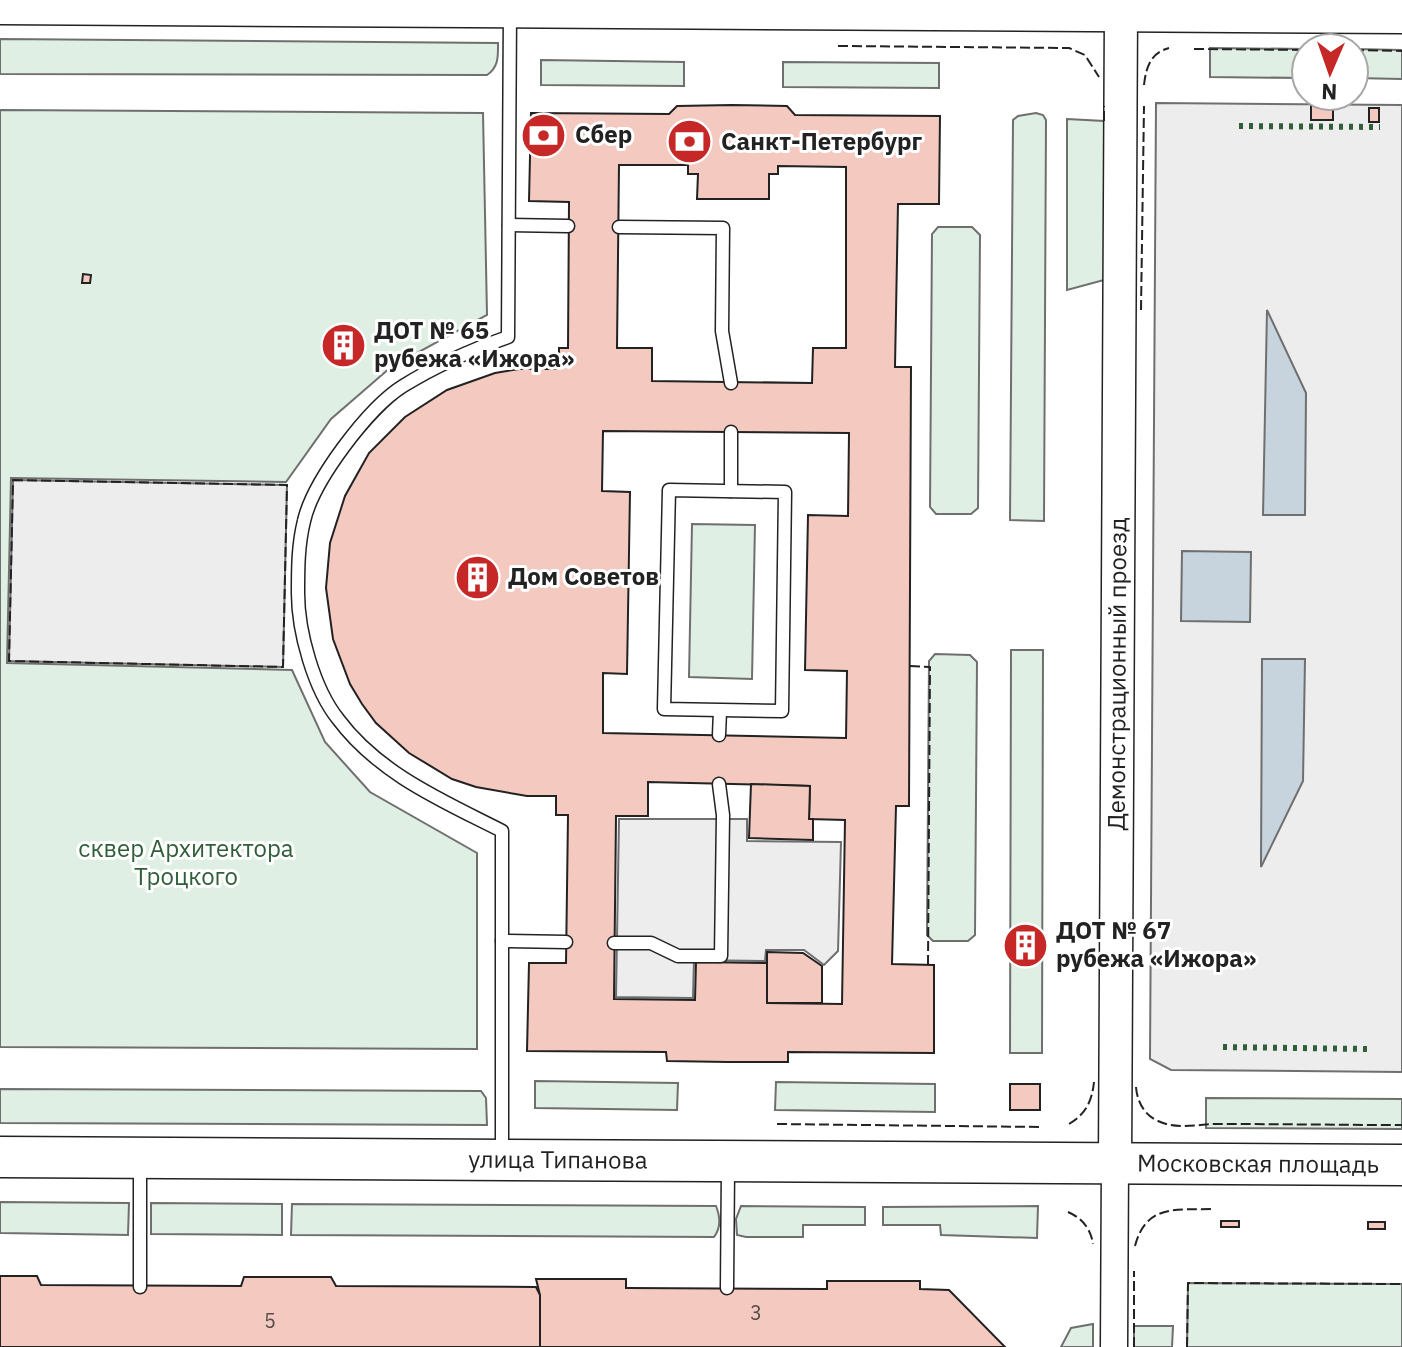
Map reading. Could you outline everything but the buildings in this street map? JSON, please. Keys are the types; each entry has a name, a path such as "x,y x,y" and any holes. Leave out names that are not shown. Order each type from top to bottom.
{"main road":[{"path":"0,4 149,2 510,8 728,4 1121,6 1402,13"},
{"name":"улица Типанова","path":"0,1157 1115,1164"},
{"name":"Московская площадь","path":"1115,1164 1402,1165"}],"street":[{"name":"Демонстрационный проезд","path":"1114,1347 1121,6"}],"lane":[{"path":"502,1160 502,831 408,783 372,755 337,718 303,644 298,604 298,557 304,520 316,487 352,435 400,388 464,353 508,337 510,8"},
{"path":"509,225 568,226"},
{"path":"619,227 723,228 722,331 731,383"},
{"path":"731,432 731,491"},
{"path":"669,490 731,491 785,492 782,711 664,709 669,490"},
{"path":"719,735 720,711"},
{"path":"614,943 651,943 678,956 721,956 723,815 719,784"},
{"path":"502,941 566,942"},
{"path":"140,1158 140,1287"},
{"path":"727,1288 728,1161"}],"green space":[{"path":"0,39 498,43 498,52 496,65 487,75 0,74"},
{"path":"1210,48 1290,49 1290,78 1210,77"},
{"path":"1370,49 1402,50 1402,79 1370,78"},
{"path":"541,60 684,62 684,86 541,85"},
{"path":"783,62 939,63 939,88 783,87"},
{"name":"сквер Архитектора Троцкого","path":"0,110 483,113 487,315 391,367 331,419 286,482 11,478 7,663 292,670 325,742 370,792 477,853 477,1049 0,1047"},
{"path":"1036,113 1046,120 1044,521 1010,520 1013,120"},
{"path":"1067,119 1104,121 1104,280 1067,290"},
{"path":"938,227 972,227 980,235 978,508 971,514 936,514 930,507 932,234"},
{"path":"692,524 755,525 752,679 689,677"},
{"path":"1011,650 1043,650 1042,1053 1010,1053"},
{"path":"935,654 970,655 977,662 975,935 968,941 933,941 927,935 929,661"},
{"path":"535,1081 678,1083 677,1110 535,1108"},
{"path":"776,1082 935,1084 935,1112 775,1110"},
{"path":"0,1089 481,1091 486,1098 487,1125 0,1123"},
{"path":"1206,1098 1402,1099 1402,1129 1206,1128"},
{"path":"0,1202 129,1203 128,1235 0,1233"},
{"path":"151,1203 282,1204 282,1235 151,1234"},
{"path":"292,1204 716,1206 719,1222 714,1237 291,1235"},
{"path":"741,1206 865,1207 865,1225 803,1225 803,1237 746,1237 737,1235 736,1219"},
{"path":"1038,1206 1037,1238 941,1235 940,1225 883,1225 883,1207"},
{"path":"1188,1283 1402,1284 1402,1347 1187,1347"},
{"path":"1093,1324 1093,1347 1061,1347 1071,1328"},
{"path":"1134,1326 1173,1326 1172,1347 1134,1347"}],"shaded area":[{"path":"1156,103 1290,104 1290,112 1370,112 1370,105 1402,105 1402,1072 1171,1070 1150,1059"},
{"path":"1267,310 1306,393 1305,515 1263,515"},
{"path":"13,480 287,485 283,667 9,661"},
{"path":"1182,551 1251,552 1250,622 1181,621"},
{"path":"1262,659 1305,659 1303,781 1261,867"},
{"path":"619,819 747,819 747,841 841,842 838,951 824,965 804,950 766,950 765,961 694,960 693,998 616,997"}],"hedge":[{"path":"1239,126 1380,127"},
{"path":"1223,1047 1368,1049"}],"fence":[{"path":"838,46 1069,48 1085,55 1099,77"},
{"path":"1144,85 1150,62 1169,48"},
{"path":"1194,49 1290,50"},
{"path":"1370,50 1402,51"},
{"path":"1104,106 1104,121"},
{"path":"1141,310 1144,106"},
{"path":"13,480 287,485 283,667 9,661 13,480"},
{"path":"910,666 930,667 928,965"},
{"path":"1069,1124 1087,1106 1094,1082"},
{"path":"1136,1087 1145,1111 1158,1121 1173,1125 1402,1125"},
{"path":"777,1124 1042,1127"},
{"path":"1135,1246 1140,1232 1155,1216 1175,1210 1212,1209"},
{"path":"1068,1212 1085,1225 1093,1244"},
{"path":"1134,1271 1134,1347"},
{"path":"1187,1347 1188,1283 1402,1284"}],"place":[{"name":"Сбер","path":"544,135"},
{"name":"Санкт-Петербург","path":"690,142"},
{"name":"ДОТ № 65 рубежа «Ижора»","path":"343,345"},
{"name":"Дом Советов","path":"477,577"},
{"name":"ДОТ № 67 рубежа «Ижора»","path":"1025,945"}]}
